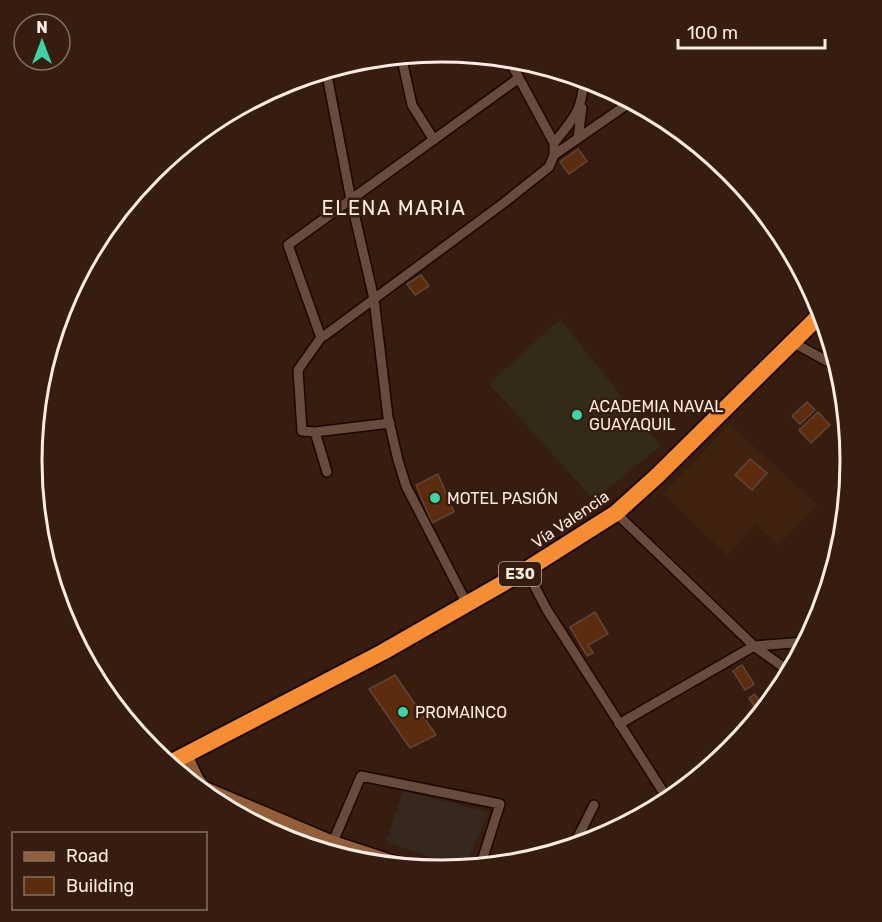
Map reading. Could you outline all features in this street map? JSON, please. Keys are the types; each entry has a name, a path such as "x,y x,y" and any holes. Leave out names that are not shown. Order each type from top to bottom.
{"highway":[{"name":"Vía Valencia","path":"177,760 383,652 526,570 616,513 657,476 814,320"}],"street":[{"path":"403,64 412,105 434,140"},
{"path":"390,423 315,432 302,431 298,370 322,336 549,167 554,155 554,143 514,69"},
{"path":"322,336 287,247 519,78"},
{"path":"328,79 351,200 374,299 390,423 398,460 406,486 467,604"},
{"path":"578,138 583,88"},
{"path":"554,143 575,116 583,97"},
{"path":"554,155 624,107"},
{"path":"792,342 827,361"},
{"path":"315,432 327,472"},
{"path":"616,513 754,646 783,667"},
{"path":"526,570 547,610 664,793"},
{"path":"619,724 754,646 796,643"},
{"path":"186,755 198,778"},
{"path":"331,844 361,776 500,804 483,858"},
{"path":"229,799 313,839"},
{"path":"579,835 594,805"}],"shaded area":[{"name":"ACADEMIA NAVAL GUAYAQUIL","path":"560,319 661,446 594,500 489,384"},
{"path":"730,424 817,505 779,545 756,525 727,555 663,494"},
{"path":"403,791 489,812 468,859 440,860 386,842"}],"building":[{"path":"578,149 587,161 569,174 560,162"},
{"path":"421,275 429,286 415,295 407,284"},
{"path":"807,402 815,410 800,424 792,416"},
{"path":"818,412 830,425 811,443 799,430"},
{"path":"750,459 767,473 752,490 735,475"},
{"name":"MOTEL PASIÓN","path":"438,474 454,512 432,523 416,485"},
{"path":"595,612 608,634 588,645 593,653 587,656 570,627"},
{"path":"742,665 754,684 745,690 733,671"},
{"name":"PROMAINCO","path":"395,675 436,735 410,748 369,689"},
{"path":"755,694 759,702 754,706 749,698"}],"place":[{"name":"ACADEMIA NAVAL GUAYAQUIL","path":"577,415"},
{"name":"MOTEL PASIÓN","path":"435,498"},
{"name":"PROMAINCO","path":"403,712"}],"district":[{"name":"ELENA MARIA","path":"394,208"}]}
